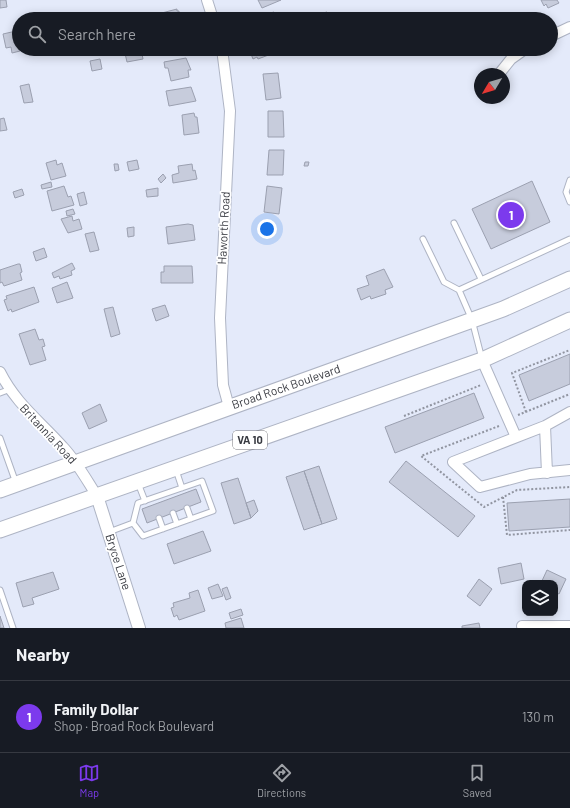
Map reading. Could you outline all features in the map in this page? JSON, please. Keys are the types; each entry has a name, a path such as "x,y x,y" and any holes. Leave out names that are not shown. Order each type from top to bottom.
{"main road":[{"name":"Broad Rock Boulevard","path":"0,490 503,309 570,279"},
{"name":"VA 10","path":"0,530 175,467 482,360 570,320"}],"street":[{"path":"207,0 211,12"},
{"path":"558,33 570,27"},
{"name":"Haworth Road","path":"223,56 230,111 220,318 223,385 229,407"},
{"path":"504,68 515,56"},
{"path":"482,360 516,437"},
{"name":"Britannia Road","path":"0,372 4,391 64,448 76,462 97,496"},
{"path":"570,412 545,426 453,462 480,487 530,474 570,470"},
{"path":"545,426 547,473"},
{"name":"Bryce Lane","path":"97,496 139,628"},
{"path":"522,626 570,626"}],"lane":[{"path":"570,180 566,192 570,202"},
{"path":"454,223 481,279"},
{"path":"423,239 444,282 459,290 472,320 482,360"},
{"path":"459,290 570,239"},
{"path":"0,438 16,484"},
{"path":"175,467 182,494"},
{"path":"137,481 145,501"},
{"path":"108,532 132,522 138,503 202,481 213,511 143,536 132,522"},
{"path":"166,494 168,499"},
{"path":"152,499 154,505"},
{"path":"187,508 191,519"},
{"path":"173,513 177,524"},
{"path":"159,518 163,529"},
{"path":"0,590 13,628"}],"path":[{"path":"526,412 512,373 570,350"},
{"path":"404,416 491,381"},
{"path":"570,394 421,456 484,507 517,490 570,487"},
{"path":"503,497 507,535 570,530"}],"building":[{"path":"0,0 6,0 7,7 0,8"},
{"path":"258,0 281,0 262,8"},
{"path":"541,0 557,0 559,3 548,8 546,4 544,6"},
{"path":"177,9 177,11 179,11 179,12 166,12"},
{"path":"12,32 12,53 11,47 6,48 3,34"},
{"path":"126,56 142,56 143,59 127,62"},
{"path":"252,56 266,56 258,59 257,57 253,59"},
{"path":"186,58 191,70 188,70 189,77 171,81 168,68 165,68 164,62"},
{"path":"100,59 102,69 92,71 90,61"},
{"path":"278,73 281,98 266,100 263,74"},
{"path":"29,84 33,102 24,103 20,86"},
{"path":"191,87 196,101 169,106 166,91"},
{"path":"268,111 283,111 284,137 268,137"},
{"path":"194,113 195,117 197,117 199,133 184,135 182,115"},
{"path":"4,118 7,130 0,131 0,119"},
{"path":"269,150 284,150 283,175 267,175"},
{"path":"56,160 57,165 62,163 66,176 51,180 46,163"},
{"path":"137,160 139,169 129,171 127,162"},
{"path":"305,162 309,162 308,166 304,166"},
{"path":"114,164 118,164 119,170 115,171"},
{"path":"192,164 193,171 195,170 197,179 173,183 172,175 179,173 178,166"},
{"path":"163,174 166,178 161,183 158,179"},
{"path":"532,181 550,222 491,249 472,209"},
{"path":"51,182 52,187 42,189 41,185"},
{"path":"64,186 68,197 71,196 74,205 52,211 47,191"},
{"path":"267,186 282,188 279,214 264,212"},
{"path":"158,188 158,196 147,197 146,190"},
{"path":"22,189 24,195 15,198 13,192"},
{"path":"84,192 87,204 80,206 77,194"},
{"path":"73,209 75,214 67,216 66,211"},
{"path":"72,216 73,221 79,219 82,229 68,233 61,219"},
{"path":"188,224 193,225 195,240 168,244 166,227"},
{"path":"134,227 134,236 128,237 127,228"},
{"path":"94,232 99,250 90,252 85,234"},
{"path":"44,248 47,257 36,261 33,252"},
{"path":"72,263 75,269 71,271 72,275 60,279 59,276 54,278 52,273"},
{"path":"20,264 22,272 20,273 22,280 4,286 2,282 0,283 0,270"},
{"path":"164,266 192,266 193,283 161,283 161,272 164,272"},
{"path":"384,269 393,287 385,290 386,294 371,299 370,296 361,300 357,289 369,285 366,276"},
{"path":"67,282 73,298 57,303 52,288"},
{"path":"34,287 39,302 12,312 11,309 8,311 4,300 7,299 6,296"},
{"path":"165,305 169,316 156,321 152,309"},
{"path":"113,307 120,334 111,337 104,309"},
{"path":"35,329 39,340 43,339 45,346 42,347 46,360 30,365 19,334"},
{"path":"570,354 570,384 529,401 519,375"},
{"path":"474,393 484,418 395,453 385,427"},
{"path":"100,404 107,421 89,429 82,413"},
{"path":"406,461 475,516 458,537 389,482"},
{"path":"319,466 337,519 322,524 304,471"},
{"path":"304,471 322,524 304,530 286,477"},
{"path":"238,478 251,518 234,524 221,483"},
{"path":"196,489 201,502 147,523 142,509"},
{"path":"570,499 570,527 509,531 507,503"},
{"path":"254,500 258,511 251,518 246,503"},
{"path":"203,531 211,551 174,564 167,544"},
{"path":"521,563 524,579 501,584 498,568"},
{"path":"547,570 566,579 559,594 558,580 542,580"},
{"path":"53,572 59,589 32,598 34,604 23,607 16,583"},
{"path":"479,579 492,589 480,606 467,596"},
{"path":"218,584 223,596 212,599 208,588"},
{"path":"227,587 231,598 226,600 222,589"},
{"path":"198,590 205,611 179,620 177,615 174,617 171,608 174,607 173,603 190,598 189,593"},
{"path":"241,609 243,615 231,619 229,613"},
{"path":"0,616 4,628 0,628"},
{"path":"241,618 244,628 226,628 225,623"},
{"path":"479,623 480,628 462,628 462,626"}],"place":[{"name":"Family Dollar","path":"511,215"}]}
